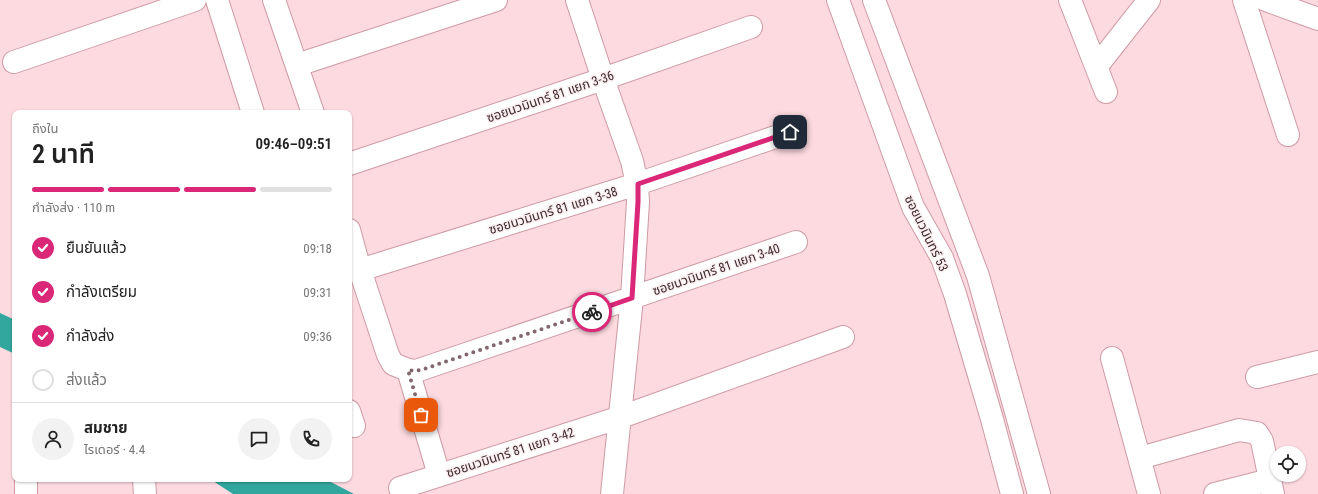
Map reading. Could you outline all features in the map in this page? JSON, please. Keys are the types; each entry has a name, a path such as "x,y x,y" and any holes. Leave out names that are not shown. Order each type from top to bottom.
{"street":[{"path":"14,62 195,0"},
{"path":"217,0 252,110"},
{"path":"274,0 312,110"},
{"path":"297,65 496,0"},
{"path":"577,0 632,161 638,184 632,298 612,494"},
{"name":"ซอยนวมินทร์ 53","path":"838,0 913,207 942,258 955,294 1012,494"},
{"path":"874,0 978,276 1039,494"},
{"path":"1070,0 1106,92"},
{"path":"1097,66 1149,0"},
{"path":"1244,0 1288,135"},
{"path":"1266,0 1318,19"},
{"name":"ซอยนวมินทร์ 81 แยก 3-36","path":"352,163 603,79 751,27"},
{"name":"ซอยนวมินทร์ 81 แยก 3-38","path":"360,270 638,184 790,132"},
{"path":"352,241 388,355 393,364 408,370 439,475"},
{"name":"ซอยนวมินทร์ 81 แยก 3-40","path":"408,370 416,371 424,369 796,242"},
{"name":"ซอยนวมินทร์ 81 แยก 3-42","path":"400,488 621,417 843,337"},
{"path":"1112,358 1149,494"},
{"path":"1257,377 1318,362"},
{"path":"1140,458 1239,430 1257,433 1262,441 1272,487 1215,494"},
{"path":"26,482 26,494"},
{"path":"144,482 144,494"}],"water":[{"path":"0,313 12,319 12,353 0,347"},
{"path":"215,482 331,482 354,494 233,494"}],"way so far":[{"path":"421,415 408,370 416,371 424,369 592,312"}],"route":[{"path":"592,312 632,298 638,184 790,132"}]}
